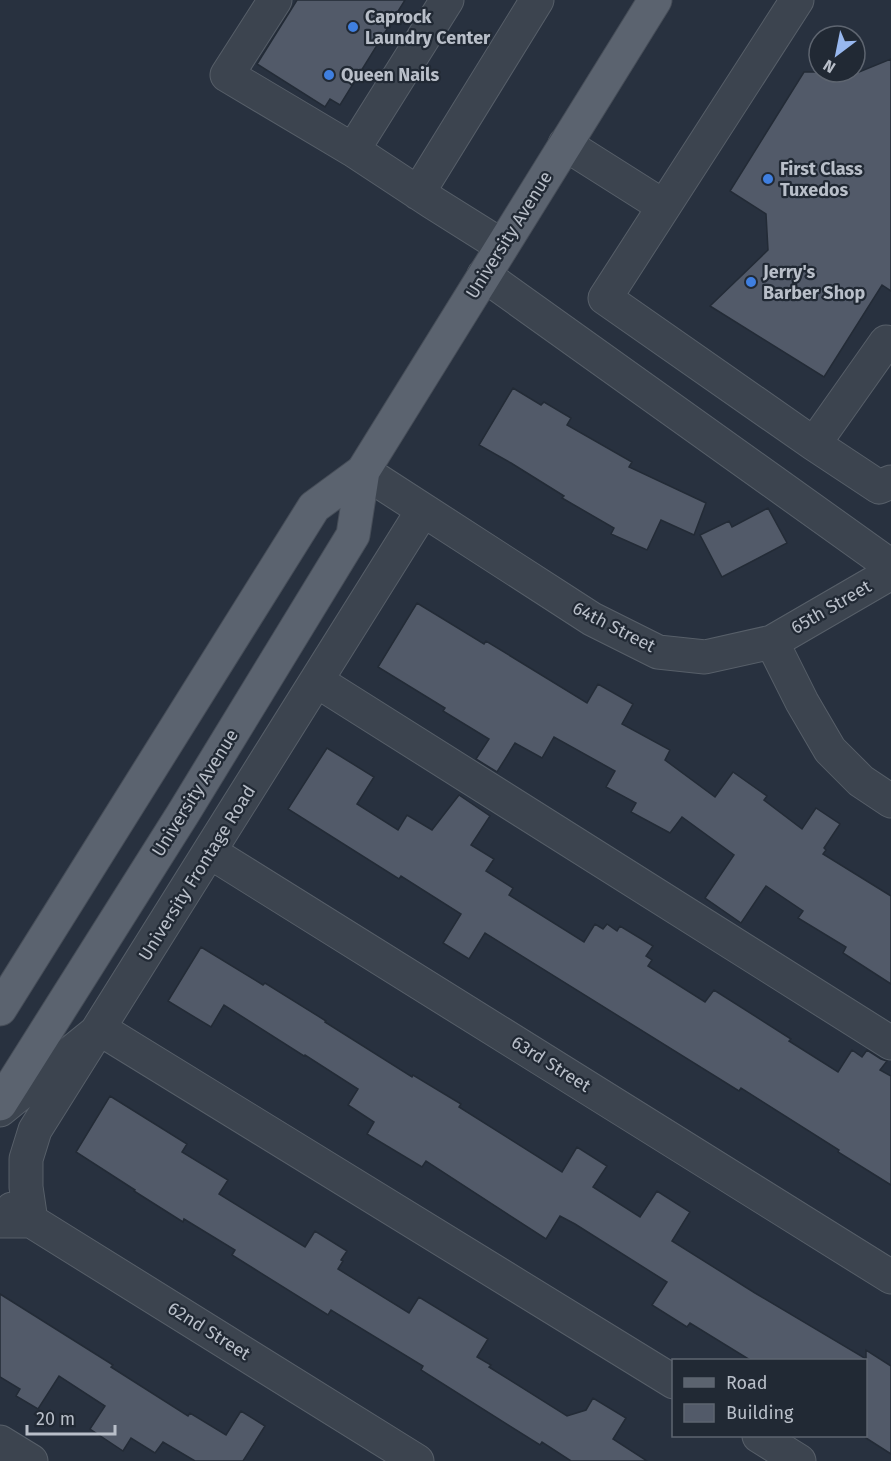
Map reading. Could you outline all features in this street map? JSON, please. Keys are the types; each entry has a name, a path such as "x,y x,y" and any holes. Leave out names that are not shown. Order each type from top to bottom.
{"main road":[{"name":"University Avenue","path":"0,1009 314,507 363,471 566,144 644,4"},
{"name":"University Avenue","path":"0,1104 184,812 353,536 363,471"}],"street":[{"path":"275,0 227,75 354,150 502,246"},
{"path":"354,150 447,0"},
{"path":"418,192 537,0"},
{"path":"786,4 605,298 879,487 891,482"},
{"path":"566,144 663,206"},
{"path":"484,275 891,566"},
{"path":"814,444 886,342 891,343"},
{"name":"64th Street","path":"363,471 592,619 658,652 705,657 772,642"},
{"name":"University Frontage Road","path":"15,1221 26,1187 27,1159 35,1130 423,510"},
{"name":"65th Street","path":"772,642 891,573"},
{"path":"772,642 802,702 830,750 861,781 891,801"},
{"path":"317,681 891,1043"},
{"name":"63rd Street","path":"210,852 891,1277"},
{"path":"0,1110 100,1029 672,1381"},
{"name":"62nd Street","path":"0,1201 15,1221 417,1461"},
{"path":"761,1437 799,1461"},
{"path":"0,1442 31,1461"}],"building":[{"path":"297,0 405,0 340,105 330,99 325,107 257,64"},
{"path":"891,59 891,291 882,285 824,377 710,306 768,250 766,214 730,191 804,72 807,72 807,84 867,84 867,69"},
{"path":"513,388 541,405 544,402 571,418 567,425 632,462 629,467 706,503 694,535 661,520 647,550 611,534 614,528 479,445"},
{"path":"768,508 787,543 722,577 700,535 729,521 732,527"},
{"path":"417,603 484,644 486,641 587,703 598,684 633,704 622,724 670,750 665,760 715,797 733,772 767,796 764,800 802,829 816,808 840,824 824,848 826,850 823,854 891,896 891,984 843,953 846,947 798,918 803,911 766,886 741,923 705,898 734,855 682,817 670,833 631,812 636,803 606,787 615,771 554,737 542,758 515,743 497,772 476,759 489,739 443,711 445,708 378,667"},
{"path":"327,748 374,777 357,804 398,830 407,815 432,830 459,795 490,816 471,845 494,859 486,871 513,888 509,895 584,942 595,924 603,929 607,924 617,931 620,926 653,946 646,956 652,960 648,966 705,1002 714,990 838,1072 852,1050 862,1057 867,1050 887,1061 880,1070 891,1076 891,1185 741,1088 739,1091 485,933 469,959 443,943 461,914 401,876 399,879 288,809"},
{"path":"201,947 263,985 265,983 412,1077 413,1075 461,1104 459,1107 562,1172 577,1147 607,1166 593,1187 640,1217 657,1191 690,1212 672,1241 866,1359 748,1359 690,1323 687,1327 652,1305 667,1282 575,1224 560,1216 546,1239 426,1161 422,1167 367,1134 374,1122 348,1105 358,1089 224,1005 211,1027 168,1001"},
{"path":"110,1096 187,1144 182,1152 228,1180 219,1194 305,1247 315,1231 347,1251 338,1269 409,1313 419,1297 488,1339 477,1357 567,1416 586,1410 593,1398 626,1418 613,1439 647,1461 571,1461 542,1442 540,1445 421,1370 423,1366 331,1310 328,1315 232,1255 235,1250 184,1219 183,1222 76,1152"},
{"path":"0,1294 113,1365 111,1367 188,1416 190,1413 226,1435 241,1411 265,1426 243,1461 195,1461 163,1442 155,1453 131,1438 123,1451 90,1429 105,1406 59,1376 38,1409 16,1396 20,1389 0,1377"},
{"path":"866,1350 891,1366 891,1454 866,1438"}],"place":[{"name":"Caprock Laundry Center","path":"353,27"},
{"name":"Queen Nails","path":"329,75"},
{"name":"First Class Tuxedos","path":"768,179"},
{"name":"Jerry's Barber Shop","path":"751,282"}]}
